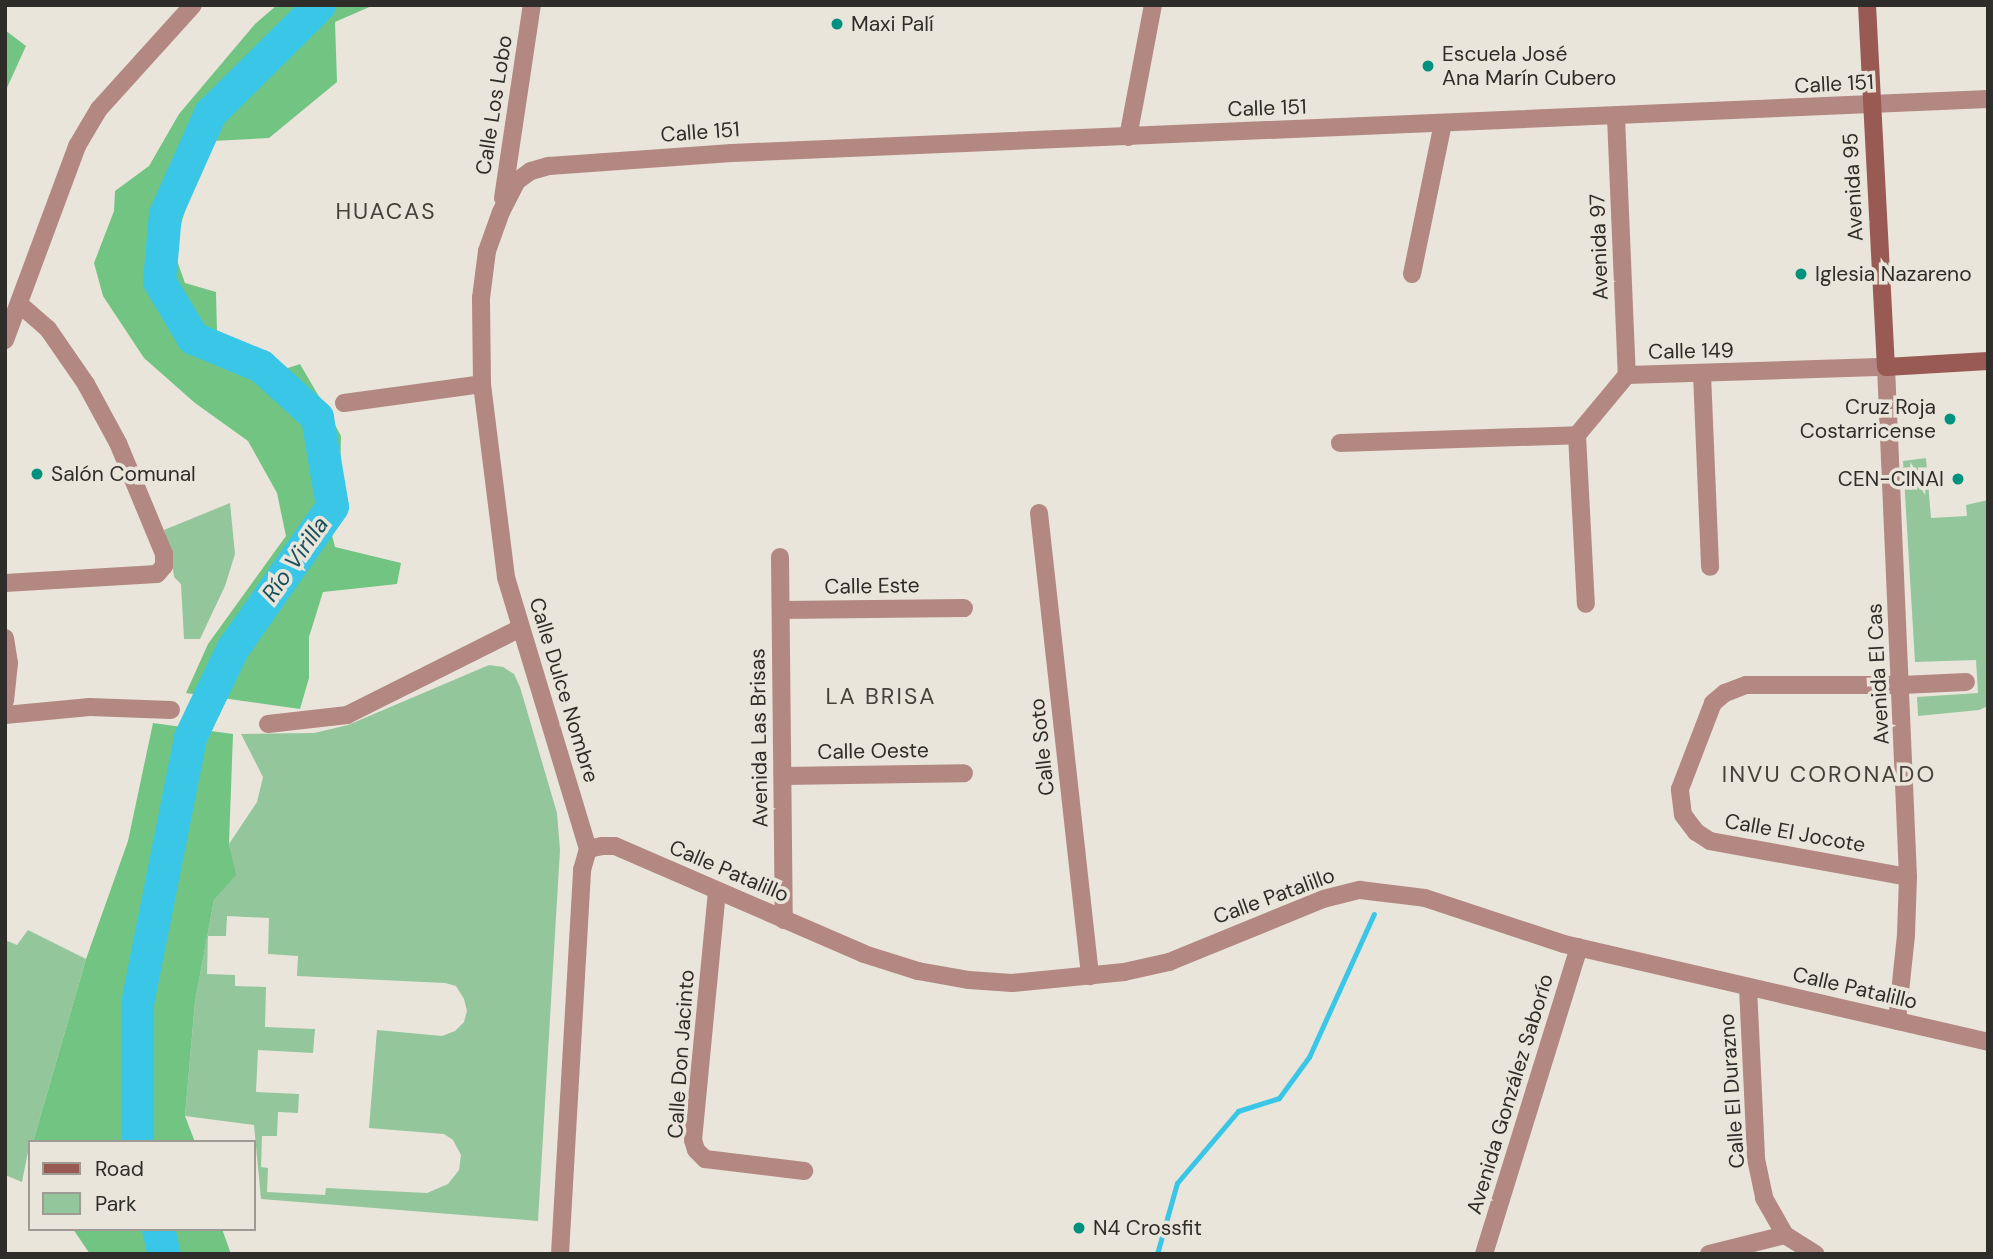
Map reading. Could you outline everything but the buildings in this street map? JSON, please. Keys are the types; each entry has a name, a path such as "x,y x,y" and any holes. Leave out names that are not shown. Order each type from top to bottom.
{"main road":[{"name":"Avenida 95","path":"1867,5 1885,367"},
{"name":"Calle 149","path":"1885,367 1988,361"}],"street":[{"path":"5,340 77,146 99,109 193,5"},
{"name":"Calle Los Lobo","path":"501,212 532,5"},
{"path":"1128,137 1153,5"},
{"name":"Calle 151","path":"549,166 759,151 1616,117 1988,99"},
{"name":"Avenida 97","path":"1616,117 1627,375"},
{"path":"1412,274 1443,124"},
{"name":"Calle Dulce Nombre","path":"549,166 531,171 517,181 501,212 487,251 481,298 482,384 506,577 519,629 588,849 582,870 560,1254"},
{"path":"5,583 157,574 164,566 164,554 118,443 86,384 48,329 19,304"},
{"name":"Calle 149","path":"1577,435 1627,375 1885,367"},
{"name":"Avenida El Cas","path":"1885,367 1902,685 1908,877 1906,935 1897,1021"},
{"path":"1702,374 1710,567"},
{"path":"344,403 482,384"},
{"path":"1340,443 1577,435 1586,604"},
{"name":"Calle Soto","path":"1039,513 1090,976"},
{"name":"Avenida Las Brisas","path":"780,557 784,920"},
{"name":"Calle Este","path":"781,610 964,608"},
{"path":"268,724 347,715 519,629"},
{"path":"5,638 9,663 5,701"},
{"name":"Calle El Jocote","path":"1908,877 1710,841 1696,832 1683,815 1680,789 1713,703 1725,693 1746,685 1902,685 1966,682"},
{"path":"5,715 90,707 171,710"},
{"name":"Calle Oeste","path":"783,776 964,773"},
{"name":"Calle Patalillo","path":"588,849 615,846 864,954 918,971 1012,983 1090,976 1169,962 1323,899 1360,890 1425,898 1579,947 1988,1042"},
{"name":"Calle Don Jacinto","path":"717,891 693,1140 696,1150 705,1158 804,1171"},
{"name":"Avenida González Saborío","path":"1484,1254 1579,947"},
{"name":"Calle El Durazno","path":"1748,987 1756,1159 1764,1198 1785,1235 1816,1254"},
{"path":"1709,1254 1785,1235"}],"green space":[{"path":"277,5 374,5 335,22 337,82 269,138 213,141 193,186 173,249 185,283 216,292 217,333 242,354 261,377 300,364 328,412 341,436 340,478 332,535 335,547 401,563 397,584 323,592 309,637 309,678 300,709 186,693 208,644 286,536 277,493 248,441 195,403 144,358 103,296 94,263 114,211 115,191 149,166 179,114 255,24"},
{"path":"5,30 26,46 5,92"},
{"path":"1926,458 1931,518 1967,516 1966,505 1988,500 1988,706 1979,710 1918,716 1917,697 1978,693 1976,660 1915,662 1903,461"},
{"path":"230,503 235,554 225,586 200,639 184,639 181,584 174,577 170,547 164,530"},
{"path":"489,665 503,667 514,674 520,687 557,813 560,850 538,1221 261,1199 254,1125 185,1116 195,1002 214,900 235,875 229,844 257,802 263,777 241,734 314,733 348,725","holes":["227,916 269,918 268,954 298,956 297,976 445,983 456,986 467,1011 464,1022 455,1031 442,1036 377,1030 369,1128 444,1134 453,1140 461,1155 459,1170 448,1184 427,1193 326,1188 325,1195 267,1192 268,1168 261,1167 262,1136 277,1136 278,1112 298,1113 299,1094 256,1092 258,1050 313,1053 315,1029 265,1027 266,987 235,986 235,975 207,974 208,936 226,936"]},
{"path":"153,723 233,734 229,844 236,875 214,900 195,1002 185,1116 194,1140 34,1140 86,959 128,841"},
{"path":"28,930 86,959 34,1140 28,1140 22,1182 5,1175 5,940 17,945"},
{"path":"74,1231 223,1231 231,1254 90,1254"}],"waterway":[{"name":"Río Virilla","path":"137,1140 137,1003 190,737 232,649 332,506 317,417 261,366 193,338 159,281 165,214 210,113 319,5"},
{"path":"1157,1254 1177,1183 1238,1111 1279,1098 1309,1057 1374,914"},
{"name":"Río Virilla","path":"158,1231 164,1254"}],"place":[{"name":"Maxi Palí","path":"837,24"},
{"name":"Escuela José Ana Marín Cubero","path":"1428,66"},
{"name":"Iglesia Nazareno","path":"1801,274"},
{"name":"Cruz Roja Costarricense","path":"1950,419"},
{"name":"Salón Comunal","path":"37,474"},
{"name":"CEN-CINAI","path":"1958,479"},
{"name":"N4 Crossfit","path":"1079,1228"}],"district":[{"name":"HUACAS","path":"386,211"},
{"name":"LA BRISA","path":"881,696"},
{"name":"INVU CORONADO","path":"1829,774"}]}
